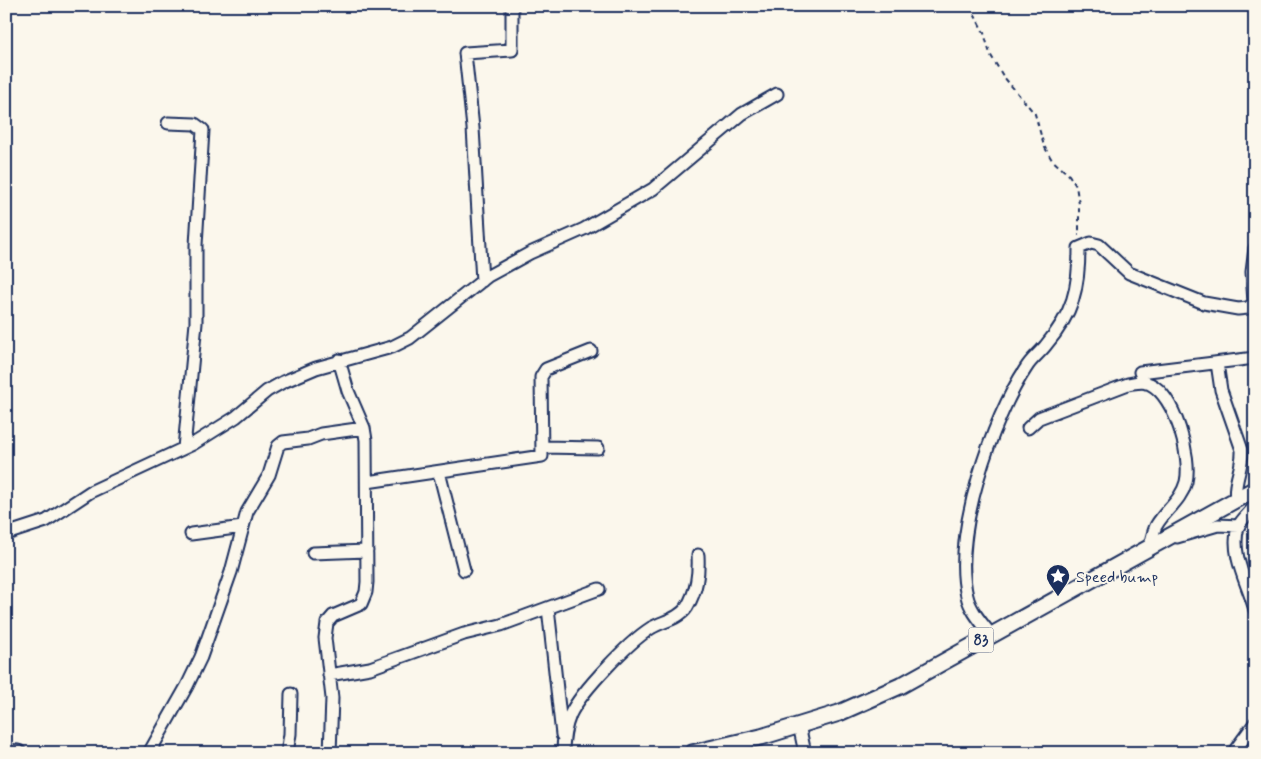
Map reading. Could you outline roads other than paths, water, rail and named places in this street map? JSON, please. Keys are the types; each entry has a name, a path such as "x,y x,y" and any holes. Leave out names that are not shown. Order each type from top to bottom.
{"main road":[{"name":"83","path":"692,753 761,737 839,713 900,686 1150,545 1255,489"},
{"path":"6,752 18,753"}],"street":[{"path":"482,281 465,53 512,50 512,6"},
{"path":"6,534 46,521 90,492 184,448 236,417 267,391 282,382 339,360 392,347 410,338 482,281 530,253 584,229 653,190 742,114 777,94"},
{"path":"168,123 200,126 203,130 204,141 196,245 196,323 184,448"},
{"path":"990,635 978,619 967,597 964,574 967,531 979,471 1001,416 1026,366 1066,320 1077,293 1079,248 1091,243 1099,245 1129,273 1204,303 1232,309 1248,308 1254,303 1252,272 1255,248"},
{"path":"366,482 542,456 541,377 546,369 591,352"},
{"path":"1146,383 1140,372 1255,358"},
{"path":"330,753 332,698 324,638 327,623 333,616 361,604 366,592 367,551 364,428 348,391 339,360"},
{"path":"1217,363 1221,390 1242,450 1243,459 1234,487 1236,499"},
{"path":"1028,428 1039,418 1128,384 1151,384 1162,394 1180,429 1186,450 1186,481 1179,499 1156,526 1150,545"},
{"path":"149,753 187,686 201,657 231,572 243,527 254,500 269,475 278,446 284,442 308,439 320,434 364,428"},
{"path":"542,447 598,448"},
{"path":"439,472 464,570"},
{"path":"1255,506 1238,526 1238,554 1242,574 1255,610"},
{"path":"1150,545 1218,525 1238,526"},
{"path":"191,534 243,527"},
{"path":"313,553 367,551"},
{"path":"563,739 571,714 614,659 652,627 676,617 686,608 699,574 698,555"},
{"path":"329,675 370,668 464,634 501,625 599,589"},
{"path":"548,608 563,753"},
{"path":"287,753 290,734 291,694"},
{"path":"1233,753 1238,743 1255,723"},
{"path":"799,725 805,753"}],"place":[{"name":"Speed bump","path":"1058,597"}]}
